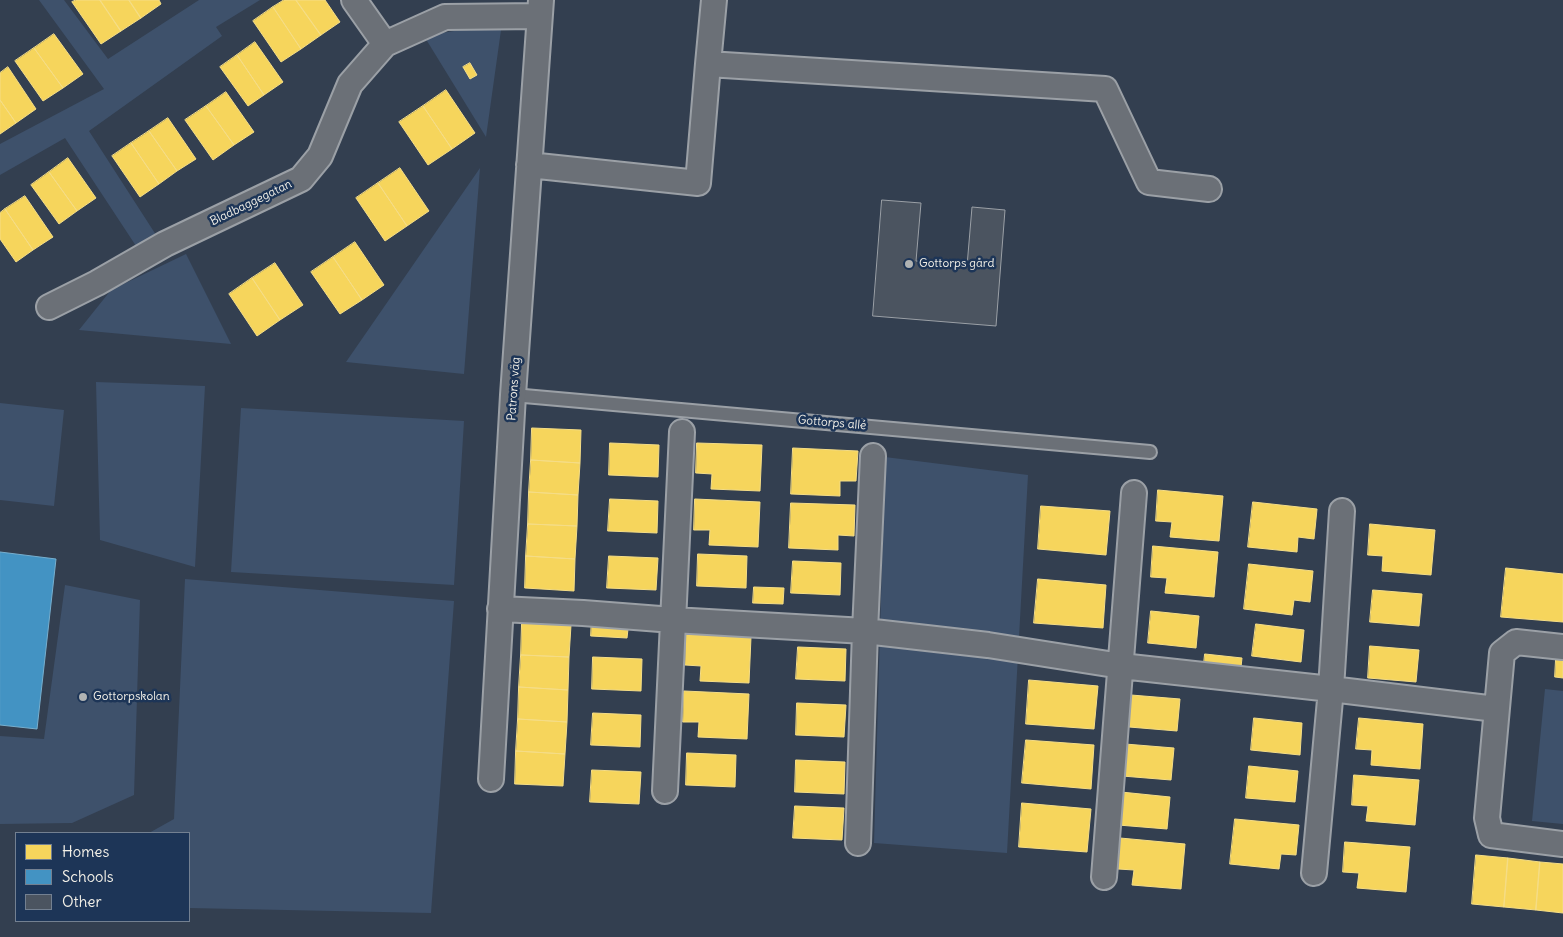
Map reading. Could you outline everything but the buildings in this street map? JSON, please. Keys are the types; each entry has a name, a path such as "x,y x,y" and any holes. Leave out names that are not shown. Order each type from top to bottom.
{"street":[{"path":"354,0 385,44"},
{"path":"529,165 698,183 714,0"},
{"name":"Bladbaggegatan","path":"49,307 97,283 166,244 301,179 320,156 350,84 385,44 445,17 540,8"},
{"name":"Patrons väg","path":"491,779 513,396 540,8"},
{"path":"708,64 1105,90 1148,182 1209,189"},
{"path":"665,791 682,432"},
{"path":"858,844 873,456"},
{"path":"1104,877 1134,493"},
{"path":"1314,873 1331,689 1342,512"},
{"path":"500,609 865,631 988,645 1120,666 1331,689 1496,710"},
{"path":"1563,647 1516,642 1502,654 1487,818 1492,835 1563,844"}],"lane":[{"name":"Gottorps allé","path":"513,396 1150,452"}],"shaded area":[{"path":"39,0 64,0 108,59 199,0 260,0 216,27 222,36 89,131 158,238 138,249 65,138 0,175 0,144 104,89"},
{"path":"502,23 486,137 424,36"},
{"path":"480,168 464,374 346,362"},
{"path":"186,254 231,344 79,330 111,290"},
{"path":"96,382 205,386 195,567 100,540"},
{"path":"0,403 64,410 54,506 0,500"},
{"path":"241,408 464,421 454,585 231,572"},
{"path":"885,457 1028,475 1007,853 874,843"},
{"path":"185,579 454,601 431,913 190,908 190,832 151,832 174,819"},
{"path":"65,585 140,600 134,795 72,823 0,824 0,736 44,739"},
{"path":"1545,689 1563,691 1563,824 1532,821"}],"place":[{"name":"Gottorps gård","path":"909,264"},
{"name":"Gottorpskolan","path":"83,697"}]}
